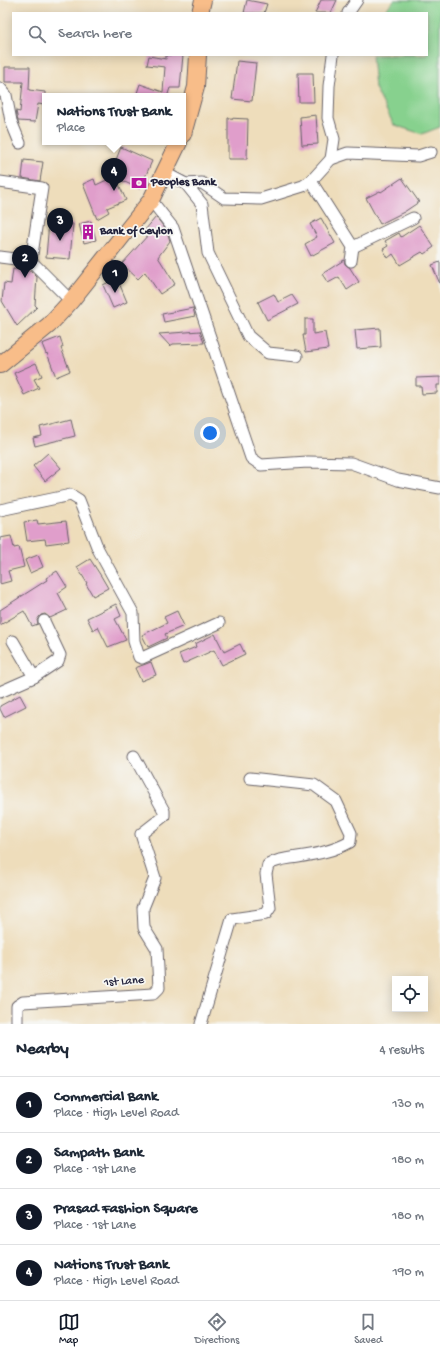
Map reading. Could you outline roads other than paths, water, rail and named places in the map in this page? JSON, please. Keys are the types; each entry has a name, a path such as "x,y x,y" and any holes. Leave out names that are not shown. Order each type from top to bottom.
{"highway":[{"path":"200,12 203,0"},
{"path":"186,123 196,87 198,56"},
{"path":"0,365 49,325 71,302 151,200 178,145"}],"street":[{"path":"349,12 357,0"},
{"path":"331,159 334,139 328,118 329,86 333,56"},
{"path":"0,88 6,95 11,121 20,143"},
{"path":"186,184 202,183 224,198 261,199 303,186 311,181 331,159 348,153 418,156 431,152"},
{"path":"165,173 186,184 202,204 208,253 248,336 268,353 297,356"},
{"path":"311,181 353,248 351,261"},
{"path":"0,182 42,188 31,261"},
{"path":"151,200 173,228 251,458 261,465 308,462 351,463 398,480 440,488"},
{"path":"353,248 413,218"},
{"path":"0,257 31,261 71,302"},
{"path":"0,510 71,495 79,500 98,549 133,613 134,641 139,657 142,658 219,623"},
{"path":"0,692 34,677 58,662 60,659 60,655 44,621"},
{"path":"12,641 34,677"},
{"name":"1st Lane","path":"17,1024 17,1006 23,1002 153,994 159,988 157,949 144,928 143,908 155,878 141,834 164,816 164,811 134,756"},
{"path":"201,1024 232,919 266,914 270,908 266,874 268,865 276,860 323,853 344,846 350,842 351,833 336,801 314,784 250,778"}],"place":[{"name":"Peoples Bank","path":"139,183"},
{"name":"Nations Trust Bank","path":"114,191"},
{"name":"Bank of Ceylon","path":"88,232"},
{"name":"Prasad Fashion Square","path":"60,241"},
{"name":"Sampath Bank","path":"25,278"},
{"name":"Commercial Bank","path":"115,293"}]}
